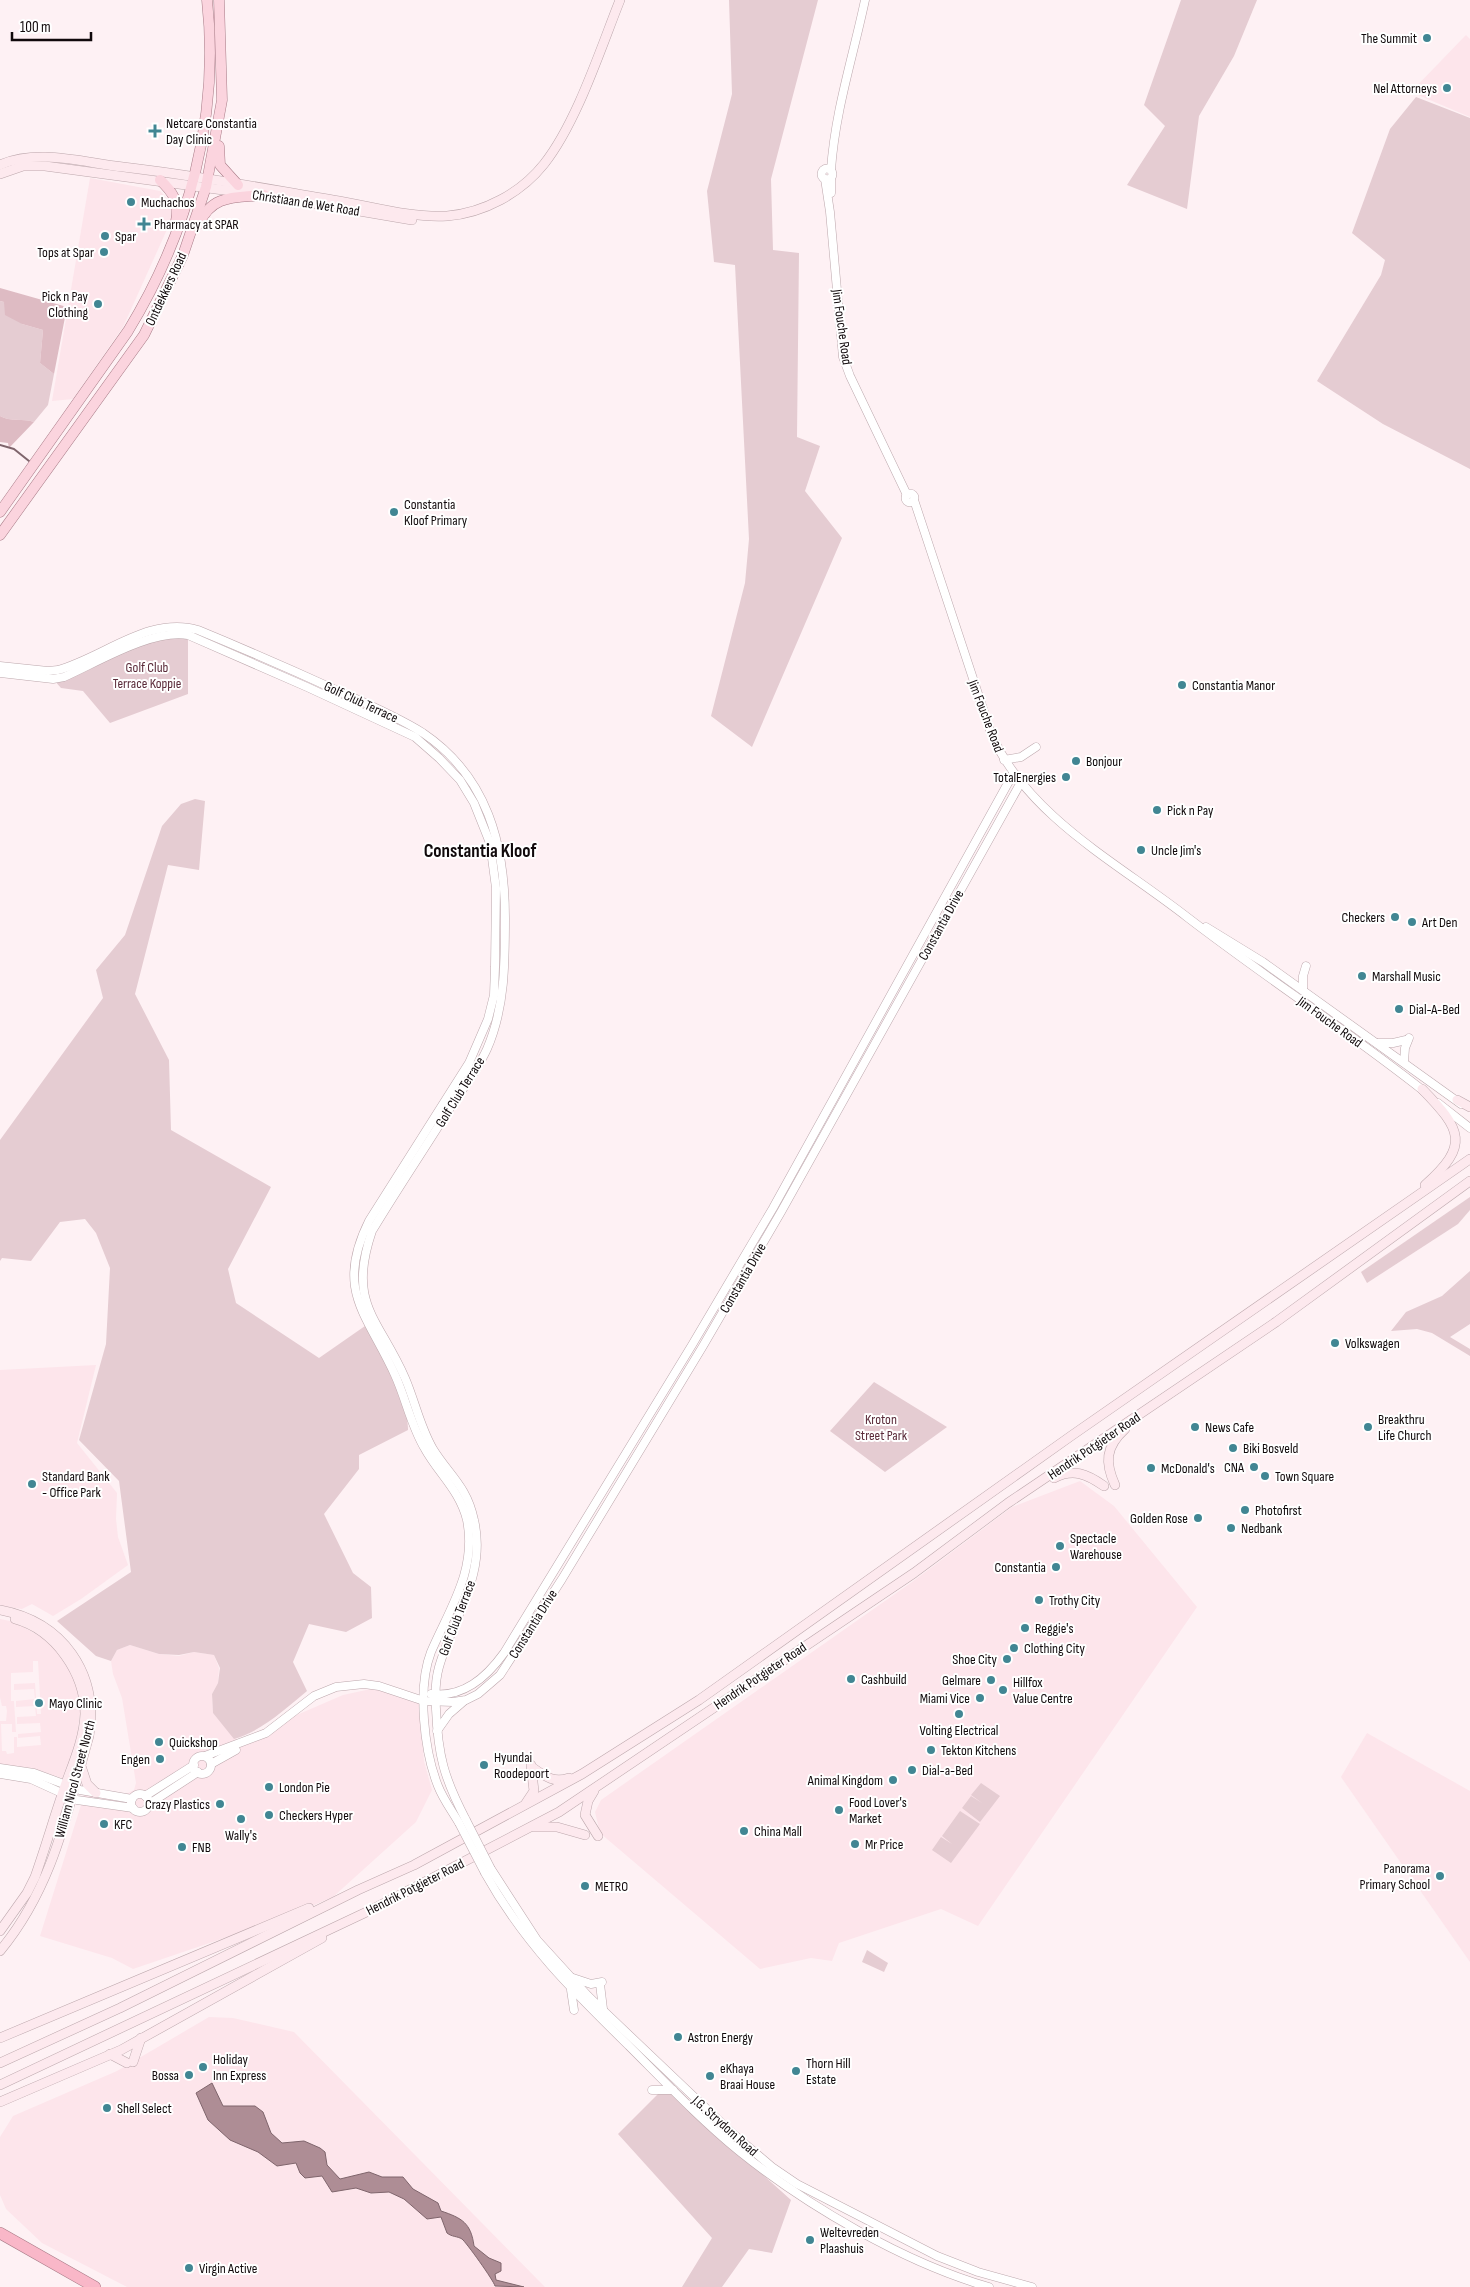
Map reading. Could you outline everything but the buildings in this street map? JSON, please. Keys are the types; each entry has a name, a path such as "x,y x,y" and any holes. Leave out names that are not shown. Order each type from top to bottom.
{"highway":[{"path":"0,2229 5,2235 95,2287"}],"main road":[{"name":"Ontdekkers Road","path":"0,512 123,338 144,304 168,256 194,181 206,121 211,76 207,0"},
{"name":"Ontdekkers Road","path":"0,535 144,335 183,255 207,183 222,100 219,0"},
{"name":"Christiaan de Wet Road","path":"207,183 238,185 410,214 448,216 472,211 506,197 534,175 551,154 570,122 620,0"},
{"path":"222,100 223,122 219,161 223,171 238,185"},
{"name":"Christiaan de Wet Road","path":"0,165 28,158 53,158 207,183 264,196 417,220 461,219 500,205 531,183 557,153 567,135 570,122"},
{"name":"Christiaan de Wet Road","path":"0,174 34,165 160,180 194,181"},
{"path":"160,180 172,193 178,208 168,256"},
{"path":"160,305 172,287 209,207 231,198 264,196"},
{"path":"1361,1236 1372,1224 1434,1178 1454,1160 1458,1147 1454,1125 1422,1090"},
{"path":"1457,1100 1470,1109"},
{"name":"Hendrik Potgieter Road","path":"0,2063 120,2008 358,1890 414,1865 582,1774 699,1700 896,1560 1470,1160"},
{"name":"Hendrik Potgieter Road","path":"0,2085 375,1908 532,1827 596,1789 772,1667 914,1573 1008,1504 1276,1322 1470,1181"},
{"path":"1115,1485 1108,1466 1110,1449 1117,1437 1152,1407"},
{"path":"1008,1504 1067,1473 1083,1474 1104,1486"},
{"name":"William Nicol Street North","path":"0,1610 34,1620 51,1632 68,1649 82,1671 90,1693 92,1712 90,1736 81,1765 68,1791 35,1877 27,1893 0,1931"},
{"name":"William Nicol Street North","path":"0,1616 19,1620 49,1638 70,1662 78,1679 85,1715 54,1855 41,1890 29,1911 0,1951"},
{"path":"81,1765 86,1784 96,1793"},
{"path":"518,1809 530,1800 534,1791 532,1767 546,1778 556,1781 582,1774"},
{"path":"596,1789 588,1801 585,1815 598,1836"},
{"path":"532,1827 557,1827 585,1835"},
{"path":"1,2036 242,1935 358,1890"},
{"path":"1,2102 142,2038 375,1908"},
{"path":"110,2054 130,2062 142,2038"}],"street":[{"name":"Jim Fouche Road","path":"863,0 837,100 828,174 843,357 850,376 922,524 984,716 1004,760 1020,784 1051,814 1422,1090 1470,1128"},
{"name":"Golf Club Terrace","path":"0,666 58,670 152,631 170,627 191,627 390,715 424,734 450,756 465,774 486,808 499,845 505,889 504,976 498,1019 479,1065 372,1231 363,1262 362,1274 364,1297 368,1308 399,1364 430,1442 466,1494 474,1519 478,1544 475,1571 438,1668 436,1698 437,1732 444,1772 462,1821 488,1871"},
{"name":"Golf Club Terrace","path":"0,673 53,679 64,677 144,642 177,633 188,635 410,734 448,766 467,791 482,818 490,843 496,888 495,986 488,1019 470,1063 369,1221 358,1248 354,1273 356,1298 360,1310 395,1375 420,1440 456,1491 467,1521 470,1539 466,1573 431,1654 424,1697 431,1764 441,1792 462,1821"},
{"path":"1004,760 1021,757 1036,747"},
{"name":"Constantia Drive","path":"436,1698 457,1693 470,1686 487,1674 504,1653 692,1345 773,1208 1013,774"},
{"name":"Constantia Drive","path":"211,1764 274,1728 314,1696 336,1687 364,1684 409,1695 466,1700 487,1688 513,1658 776,1221 1020,784"},
{"name":"Jim Fouche Road","path":"1189,918 1234,942 1457,1100"},
{"path":"1303,990 1302,976 1306,966"},
{"path":"1377,1043 1393,1043 1407,1039 1404,1062"},
{"path":"446,1646 440,1635 452,1633"},
{"path":"437,1732 454,1709 466,1700"},
{"name":"Constantia Drive","path":"205,1756 257,1737"},
{"path":"0,1774 31,1779 142,1811 148,1804 196,1768 197,1758 205,1756 211,1764 206,1772 196,1768"},
{"path":"0,1768 34,1773 68,1791 132,1799"},
{"path":"132,1799 136,1795 145,1796 196,1768"},
{"path":"145,1796 148,1804"},
{"path":"132,1799 133,1808"},
{"name":"J.G. Strydom Road","path":"488,1871 525,1923 571,1978 731,2132 778,2172 937,2256 978,2272 1032,2287"},
{"name":"J.G. Strydom Road","path":"488,1871 526,1938 593,2011 737,2150 787,2188 896,2250 940,2270 990,2287"},
{"path":"571,1978 589,1984 601,1983 603,2010"},
{"path":"570,1987 575,2009 593,2011"},
{"path":"652,2090 673,2090"}],"shaded area":[{"path":"1466,35 1470,39 1470,117 1411,92"},
{"path":"90,178 160,191 169,201 174,214 123,327 73,399 52,401"},
{"path":"0,288 67,307 54,374 40,363 43,330 22,324 5,315 4,302 0,301"},
{"path":"0,416 8,419 34,422 9,448 8,443 0,442"},
{"path":"96,1365 77,1443 117,1493 116,1519 118,1537 128,1565 81,1599 53,1616 32,1604 22,1609 0,1606 0,1370"},
{"path":"1080,1481 1114,1506 1197,1607 978,1926 941,1909 839,1943 832,1961 811,1958 760,1969 600,1833 595,1812 601,1800 912,1582 1012,1507"},
{"path":"0,1619 15,1622 41,1637 62,1655 75,1680 81,1706 77,1736 65,1779 32,1768 0,1765 0,1721 6,1721 7,1711 6,1706 2,1706 0,1697","holes":["33,1661 38,1661 41,1714 37,1714 35,1683 14,1684 14,1690 34,1689 35,1699 16,1701 16,1707 35,1706 36,1716 17,1717 17,1724 40,1723 41,1732 18,1734 18,1738 40,1736 41,1745 17,1747 17,1737 14,1737 14,1753 7,1754 6,1751 2,1751 1,1724 12,1724 12,1732 16,1732 14,1701 11,1701 11,1673 33,1672"]},
{"path":"130,1645 159,1654 179,1656 194,1652 214,1655 219,1668 218,1683 212,1694 213,1713 241,1744 253,1734 343,1695 380,1687 419,1703 424,1761 432,1790 416,1822 333,1897 286,1917 133,1969 112,1958 40,1936 86,1789 122,1796 134,1790 136,1783 122,1698 113,1674 111,1661 117,1650"},
{"name":"Panorama Primary School","path":"1367,1733 1470,1791 1470,1962 1341,1777"},
{"path":"209,2017 233,2018 294,2032 545,2287 127,2287 42,2243 6,2209 0,2195 0,2137 13,2116 117,2071"},
{"path":"212,2083 223,2106 255,2106 263,2112 271,2133 282,2143 304,2141 320,2148 325,2152 327,2165 340,2179 369,2172 382,2177 403,2177 413,2189 438,2203 441,2211 455,2216 464,2222 471,2232 474,2246 489,2258 501,2263 501,2271 495,2274 496,2280 524,2287 495,2286 465,2242 447,2233 441,2217 427,2219 404,2199 389,2192 371,2193 356,2188 332,2192 322,2176 305,2178 300,2173 296,2163 277,2166 258,2152 230,2140 208,2120 196,2093"}],"green space":[{"path":"729,0 818,0 771,179 773,250 799,253 797,437 820,446 805,491 842,538 752,747 711,716 745,583 749,539 735,265 714,262 707,191 732,94"},
{"path":"1181,0 1257,0 1234,56 1199,116 1187,209 1127,185 1165,126 1144,105"},
{"path":"1416,97 1470,118 1470,469 1383,424 1317,381 1381,275 1385,260 1352,233 1390,129"},
{"path":"0,301 4,302 22,324 43,330 40,363 54,374 48,405 34,422 8,419 0,416"},
{"name":"Golf Club Terrace Koppie","path":"188,635 188,694 110,723 83,691 61,688 53,679 144,642"},
{"path":"195,799 205,801 199,870 168,865 135,994 169,1060 171,1130 271,1187 228,1269 236,1303 319,1358 365,1326 399,1391 407,1418 408,1430 359,1455 359,1469 324,1514 353,1573 371,1587 372,1618 346,1632 309,1624 293,1662 307,1691 264,1725 234,1739 213,1713 212,1694 218,1683 220,1668 214,1655 194,1652 179,1655 159,1654 130,1645 117,1650 111,1661 96,1656 57,1621 131,1572 119,1481 79,1440 106,1344 110,1268 96,1233 85,1219 60,1222 31,1261 2,1258 0,1261 0,1140 103,998 96,970 125,935 162,826 181,804"},
{"path":"1470,1197 1470,1210 1458,1224 1367,1283 1361,1272"},
{"path":"1470,1271 1470,1324 1450,1337 1470,1349 1470,1356 1432,1333 1417,1329 1391,1331 1406,1312 1442,1296"},
{"name":"Kroton Street Park","path":"874,1382 947,1427 885,1472 830,1431"},
{"path":"981,1783 1000,1796 980,1822 962,1808 971,1796 982,1803 971,1795"},
{"path":"960,1811 980,1824 951,1863 932,1850 941,1837 952,1844 942,1836"},
{"path":"867,1950 888,1963 884,1972 862,1962"},
{"path":"665,2087 791,2200 772,2253 749,2249 722,2287 682,2287 712,2238 618,2134"}],"waterway":[{"path":"0,445 14,449 29,461"}],"place":[{"name":"The Summit","path":"1427,38"},
{"name":"Nel Attorneys","path":"1447,88"},
{"name":"Netcare Constantia Day Clinic","path":"155,131"},
{"name":"Muchachos","path":"131,202"},
{"name":"Pharmacy at SPAR","path":"144,224"},
{"name":"Spar","path":"105,236"},
{"name":"Tops at Spar","path":"104,252"},
{"name":"Pick n Pay Clothing","path":"98,304"},
{"name":"Constantia Kloof Primary","path":"394,512"},
{"name":"Constantia Manor","path":"1182,685"},
{"name":"Bonjour","path":"1076,761"},
{"name":"TotalEnergies","path":"1066,777"},
{"name":"Pick n Pay","path":"1157,810"},
{"name":"Uncle Jim's","path":"1141,850"},
{"name":"Checkers","path":"1395,917"},
{"name":"Art Den","path":"1412,922"},
{"name":"Marshall Music","path":"1362,976"},
{"name":"Dial-A-Bed","path":"1399,1009"},
{"name":"Volkswagen","path":"1335,1343"},
{"name":"News Cafe","path":"1195,1427"},
{"name":"Breakthru Life Church","path":"1368,1427"},
{"name":"Biki Bosveld","path":"1233,1448"},
{"name":"CNA","path":"1254,1467"},
{"name":"McDonald's","path":"1151,1468"},
{"name":"Town Square","path":"1265,1476"},
{"name":"Standard Bank - Office Park","path":"32,1484"},
{"name":"Photofirst","path":"1245,1510"},
{"name":"Golden Rose","path":"1198,1518"},
{"name":"Nedbank","path":"1231,1528"},
{"name":"Spectacle Warehouse","path":"1060,1546"},
{"name":"Constantia","path":"1056,1567"},
{"name":"Trothy City","path":"1039,1600"},
{"name":"Reggie's","path":"1025,1628"},
{"name":"Clothing City","path":"1014,1648"},
{"name":"Shoe City","path":"1007,1659"},
{"name":"Cashbuild","path":"851,1679"},
{"name":"Gelmare","path":"991,1680"},
{"name":"Hillfox Value Centre","path":"1003,1690"},
{"name":"Miami Vice","path":"980,1698"},
{"name":"Mayo Clinic","path":"39,1703"},
{"name":"Volting Electrical","path":"959,1714"},
{"name":"Quickshop","path":"159,1742"},
{"name":"Tekton Kitchens","path":"931,1750"},
{"name":"Engen","path":"160,1759"},
{"name":"Hyundai Roodepoort","path":"484,1765"},
{"name":"Dial-a-Bed","path":"912,1770"},
{"name":"Animal Kingdom","path":"893,1780"},
{"name":"London Pie","path":"269,1787"},
{"name":"Crazy Plastics","path":"220,1804"},
{"name":"Food Lover's Market","path":"839,1810"},
{"name":"Checkers Hyper","path":"269,1815"},
{"name":"Wally's","path":"241,1819"},
{"name":"KFC","path":"104,1824"},
{"name":"China Mall","path":"744,1831"},
{"name":"Mr Price","path":"855,1844"},
{"name":"FNB","path":"182,1847"},
{"name":"Panorama Primary School","path":"1440,1876"},
{"name":"METRO","path":"585,1886"},
{"name":"Astron Energy","path":"678,2037"},
{"name":"Holiday Inn Express","path":"203,2067"},
{"name":"Thorn Hill Estate","path":"796,2071"},
{"name":"Bossa","path":"189,2075"},
{"name":"eKhaya Braai House","path":"710,2076"},
{"name":"Shell Select","path":"107,2108"},
{"name":"Weltevreden Plaashuis","path":"810,2240"},
{"name":"Virgin Active","path":"189,2268"}],"district":[{"name":"Constantia Kloof","path":"480,851"}]}
